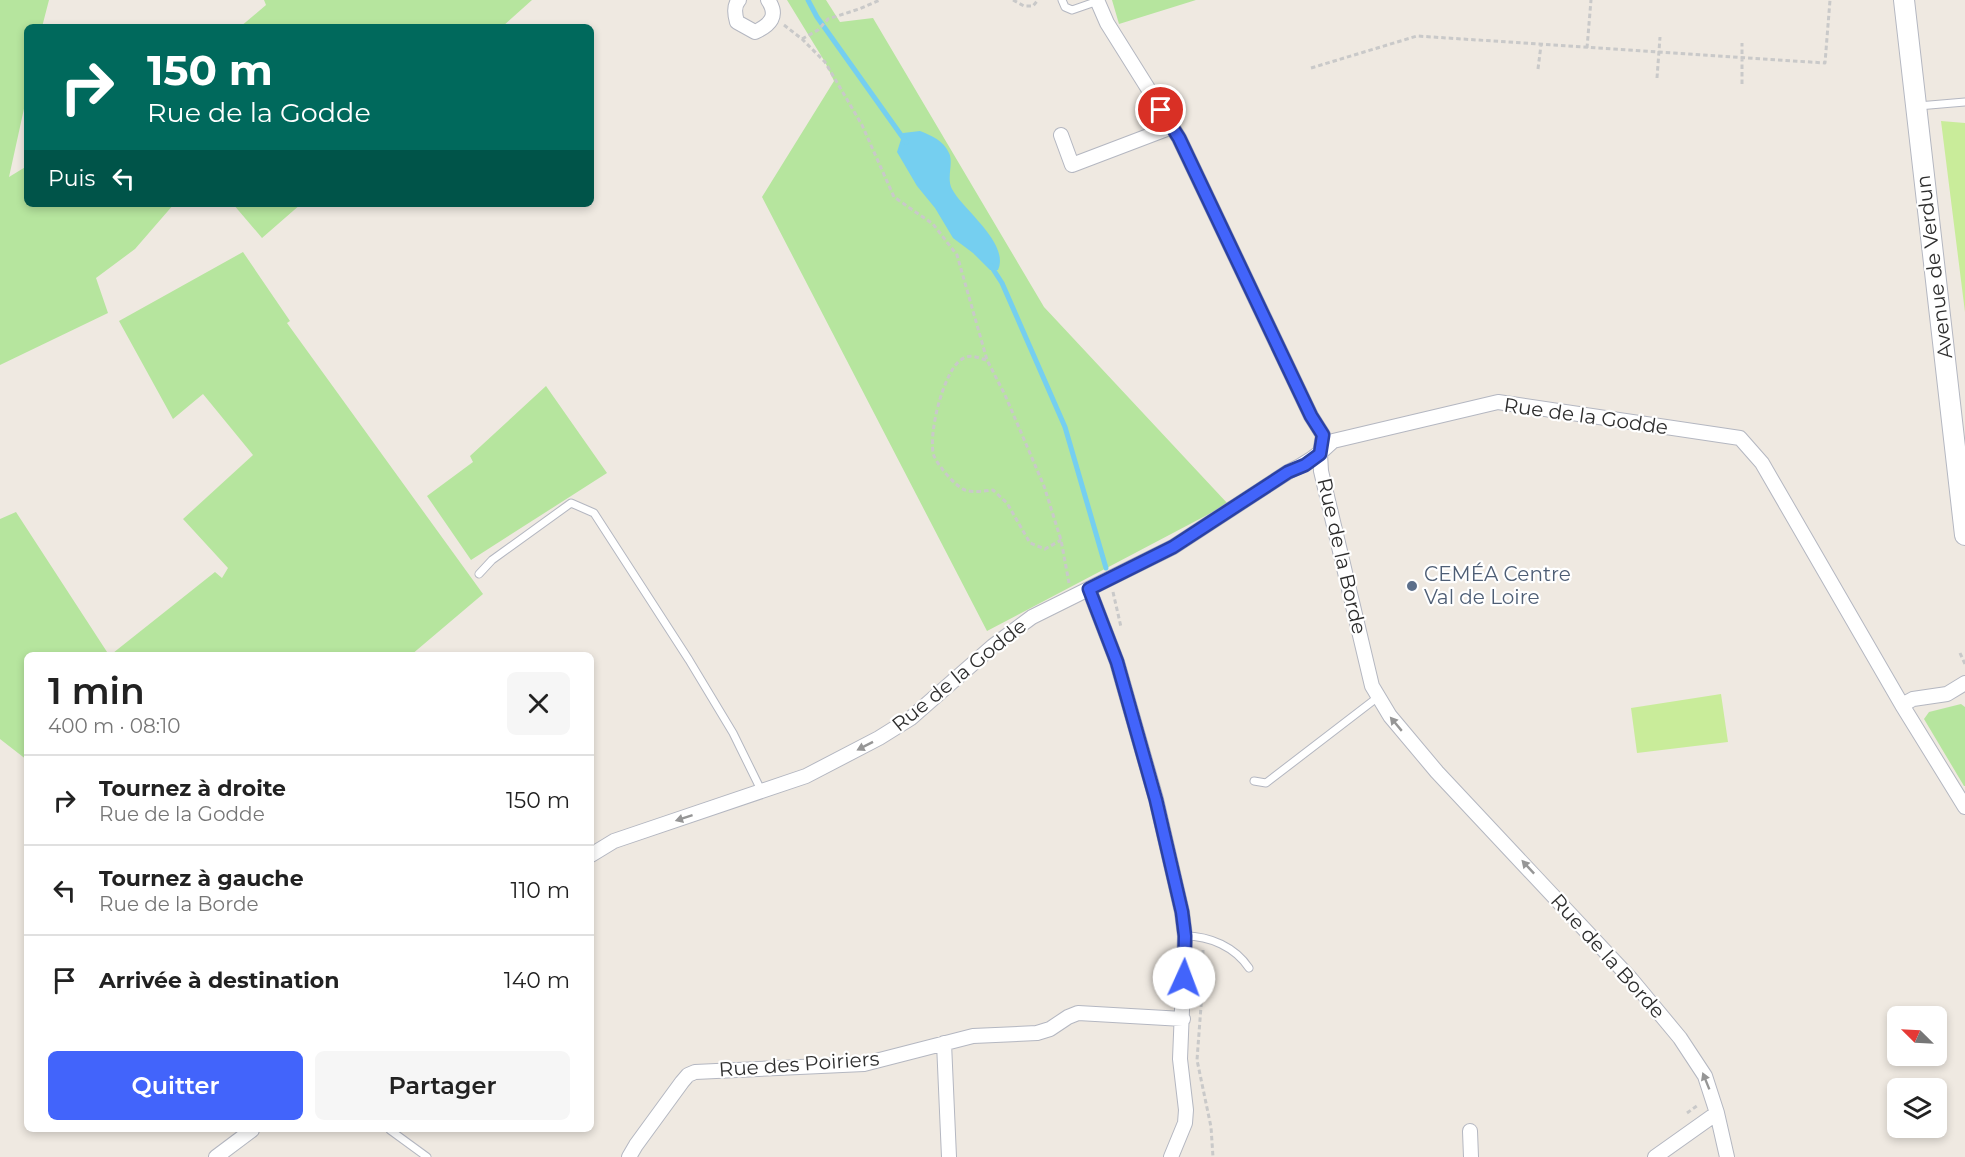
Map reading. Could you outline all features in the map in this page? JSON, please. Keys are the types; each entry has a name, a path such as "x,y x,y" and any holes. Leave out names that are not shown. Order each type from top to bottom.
{"main road":[{"name":"Avenue de Verdun","path":"1904,0 1965,535"}],"street":[{"path":"739,0 735,13 737,22 754,32 766,27 773,17 773,8 768,0"},
{"name":"Rue de la Borde","path":"1097,1 1107,23 1172,127 1212,206 1311,416 1323,435 1320,454 1322,471 1372,686 1390,716 1437,772 1647,996 1680,1038 1705,1076 1717,1113 1727,1157"},
{"path":"1062,135 1072,165 1172,127"},
{"name":"Rue de la Godde","path":"594,853 614,841 806,776 879,738 911,718 993,646 1032,617 1173,547 1288,472 1305,465 1333,441 1498,402 1740,438 1762,463 1902,705 1965,807"},
{"path":"1089,589 1117,662 1156,800 1182,912 1185,936 1180,1059 1185,1116 1179,1140 1171,1157"},
{"path":"1902,705 1913,699 1947,694 1965,684"},
{"name":"Rue des Poiriers","path":"629,1157 682,1082 688,1075 695,1072 864,1064 973,1036 1037,1033 1050,1029 1078,1013 1183,1020"},
{"path":"944,1043 949,1157"},
{"path":"1654,1157 1717,1113"},
{"path":"1470,1131 1471,1157"},
{"path":"216,1157 249,1132"}],"lane":[{"path":"1062,0 1065,7 1072,10 1097,1"},
{"path":"1915,107 1965,102"},
{"path":"479,574 492,560 571,503 594,513 733,733 762,792"},
{"path":"1254,781 1266,783 1378,697"},
{"path":"1185,936 1207,938 1234,950 1249,968"},
{"path":"393,1132 427,1157"}],"path":[{"path":"802,39 818,30 828,19 880,0"},
{"path":"1013,0 1024,6 1033,6 1038,0"},
{"path":"1587,48 1591,0"},
{"path":"1311,68 1417,36 1825,63 1830,0"},
{"path":"773,17 802,39 825,62 857,116 894,197 933,224 957,255 987,360 1005,395 1044,486 1060,540 1072,597"},
{"path":"1657,78 1660,37"},
{"path":"1742,43 1742,84"},
{"path":"1538,69 1541,45"},
{"path":"987,360 971,356 961,358 946,379 934,424 934,455 950,479 966,491 993,490 1007,502 1030,543 1045,549 1060,540"},
{"path":"1960,653 1965,664"},
{"path":"1211,1127 1213,1156"}],"green space":[{"path":"0,0 49,0 43,24 24,24 24,109 9,177 24,168 24,207 171,207 135,249 96,278 108,313 0,365"},
{"path":"264,0 532,0 505,24 244,24 266,5"},
{"path":"787,0 826,0 840,22 873,18 1044,307 1228,504 987,631 762,197 834,81"},
{"path":"1112,0 1196,0 1119,24"},
{"path":"1941,121 1965,123 1965,312"},
{"path":"236,207 298,207 262,238"},
{"path":"243,252 290,321 287,323 483,594 415,652 114,652 215,572 222,578 228,568 183,519 253,455 203,394 173,419 119,321"},
{"path":"546,386 607,473 471,560 427,496 473,462 470,456"},
{"path":"16,512 107,652 24,652 24,758 0,739 0,519"},
{"path":"1721,694 1728,742 1637,753 1631,708"},
{"path":"1961,704 1965,707 1965,786 1924,719 1929,712"}],"water":[{"path":"920,131 937,139 947,149 951,161 950,185 992,238 1000,260 998,270 990,270 953,238 897,152 903,133"}],"waterway":[{"path":"808,0 817,17 906,142"},
{"path":"991,266 1002,283 1065,427 1106,568"}],"place":[{"name":"CEMÉA Centre Val de Loire","path":"1412,586"}],"route":[{"path":"1161,110 1179,138 1311,416 1323,435 1320,454 1305,465 1288,472 1173,547 1089,589 1117,662 1156,800 1182,912 1185,936 1184,978"}]}
